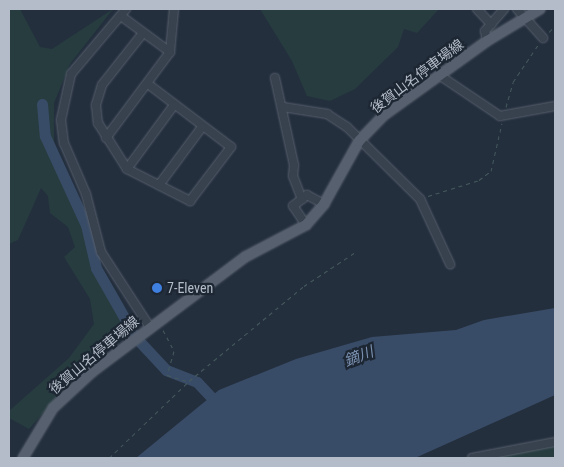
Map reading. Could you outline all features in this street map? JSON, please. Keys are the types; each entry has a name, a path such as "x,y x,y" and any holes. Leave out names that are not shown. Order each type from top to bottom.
{"main road":[{"name":"後賀山名停車場線","path":"23,458 53,408 153,325 245,257 306,226 324,204 359,141 383,116 487,41 520,14 540,9"}],"street":[{"path":"106,138 170,52 174,9"},
{"path":"477,9 491,24"},
{"path":"487,41 485,31 504,9"},
{"path":"153,325 101,252 86,194 64,144 61,120 71,74 124,12 143,33 170,52"},
{"path":"520,14 544,38"},
{"path":"143,33 98,94 96,116 106,138 127,169 190,201 231,147 202,127 148,84"},
{"path":"439,75 504,117 555,106"},
{"path":"275,78 283,107 293,176 302,199"},
{"path":"127,169 174,105"},
{"path":"283,107 327,114 359,141 420,199 450,264"},
{"path":"159,185 202,127"},
{"path":"306,226 293,206 307,195 324,204"},
{"path":"472,458 555,442"}],"path":[{"path":"420,199 469,184 492,171 513,82 544,38 555,26"},
{"path":"153,325 174,351 167,373 188,381 194,380 304,286 357,251"},
{"path":"109,458 188,381"}],"green space":[{"path":"9,9 20,9 40,47 52,49 113,9 70,64 54,103 54,146 74,209 114,298 137,324 74,378 29,429 9,418 9,411 69,358 94,324 90,299 64,257 75,247 68,227 50,213 48,196 41,188 18,240 9,244"},
{"path":"260,9 439,9 417,33 404,29 398,47 355,89 330,101 307,96 292,61"},
{"path":"555,440 555,458 462,458 494,450"}],"water":[{"name":"鏑川","path":"555,308 555,395 415,458 136,458 219,390 296,359 372,337 456,330 484,320"}],"waterway":[{"path":"42,104 45,136 86,225 96,268 132,331"},
{"path":"140,342 166,370 197,382 220,407"}],"place":[{"name":"7-Eleven","path":"157,288"}]}
